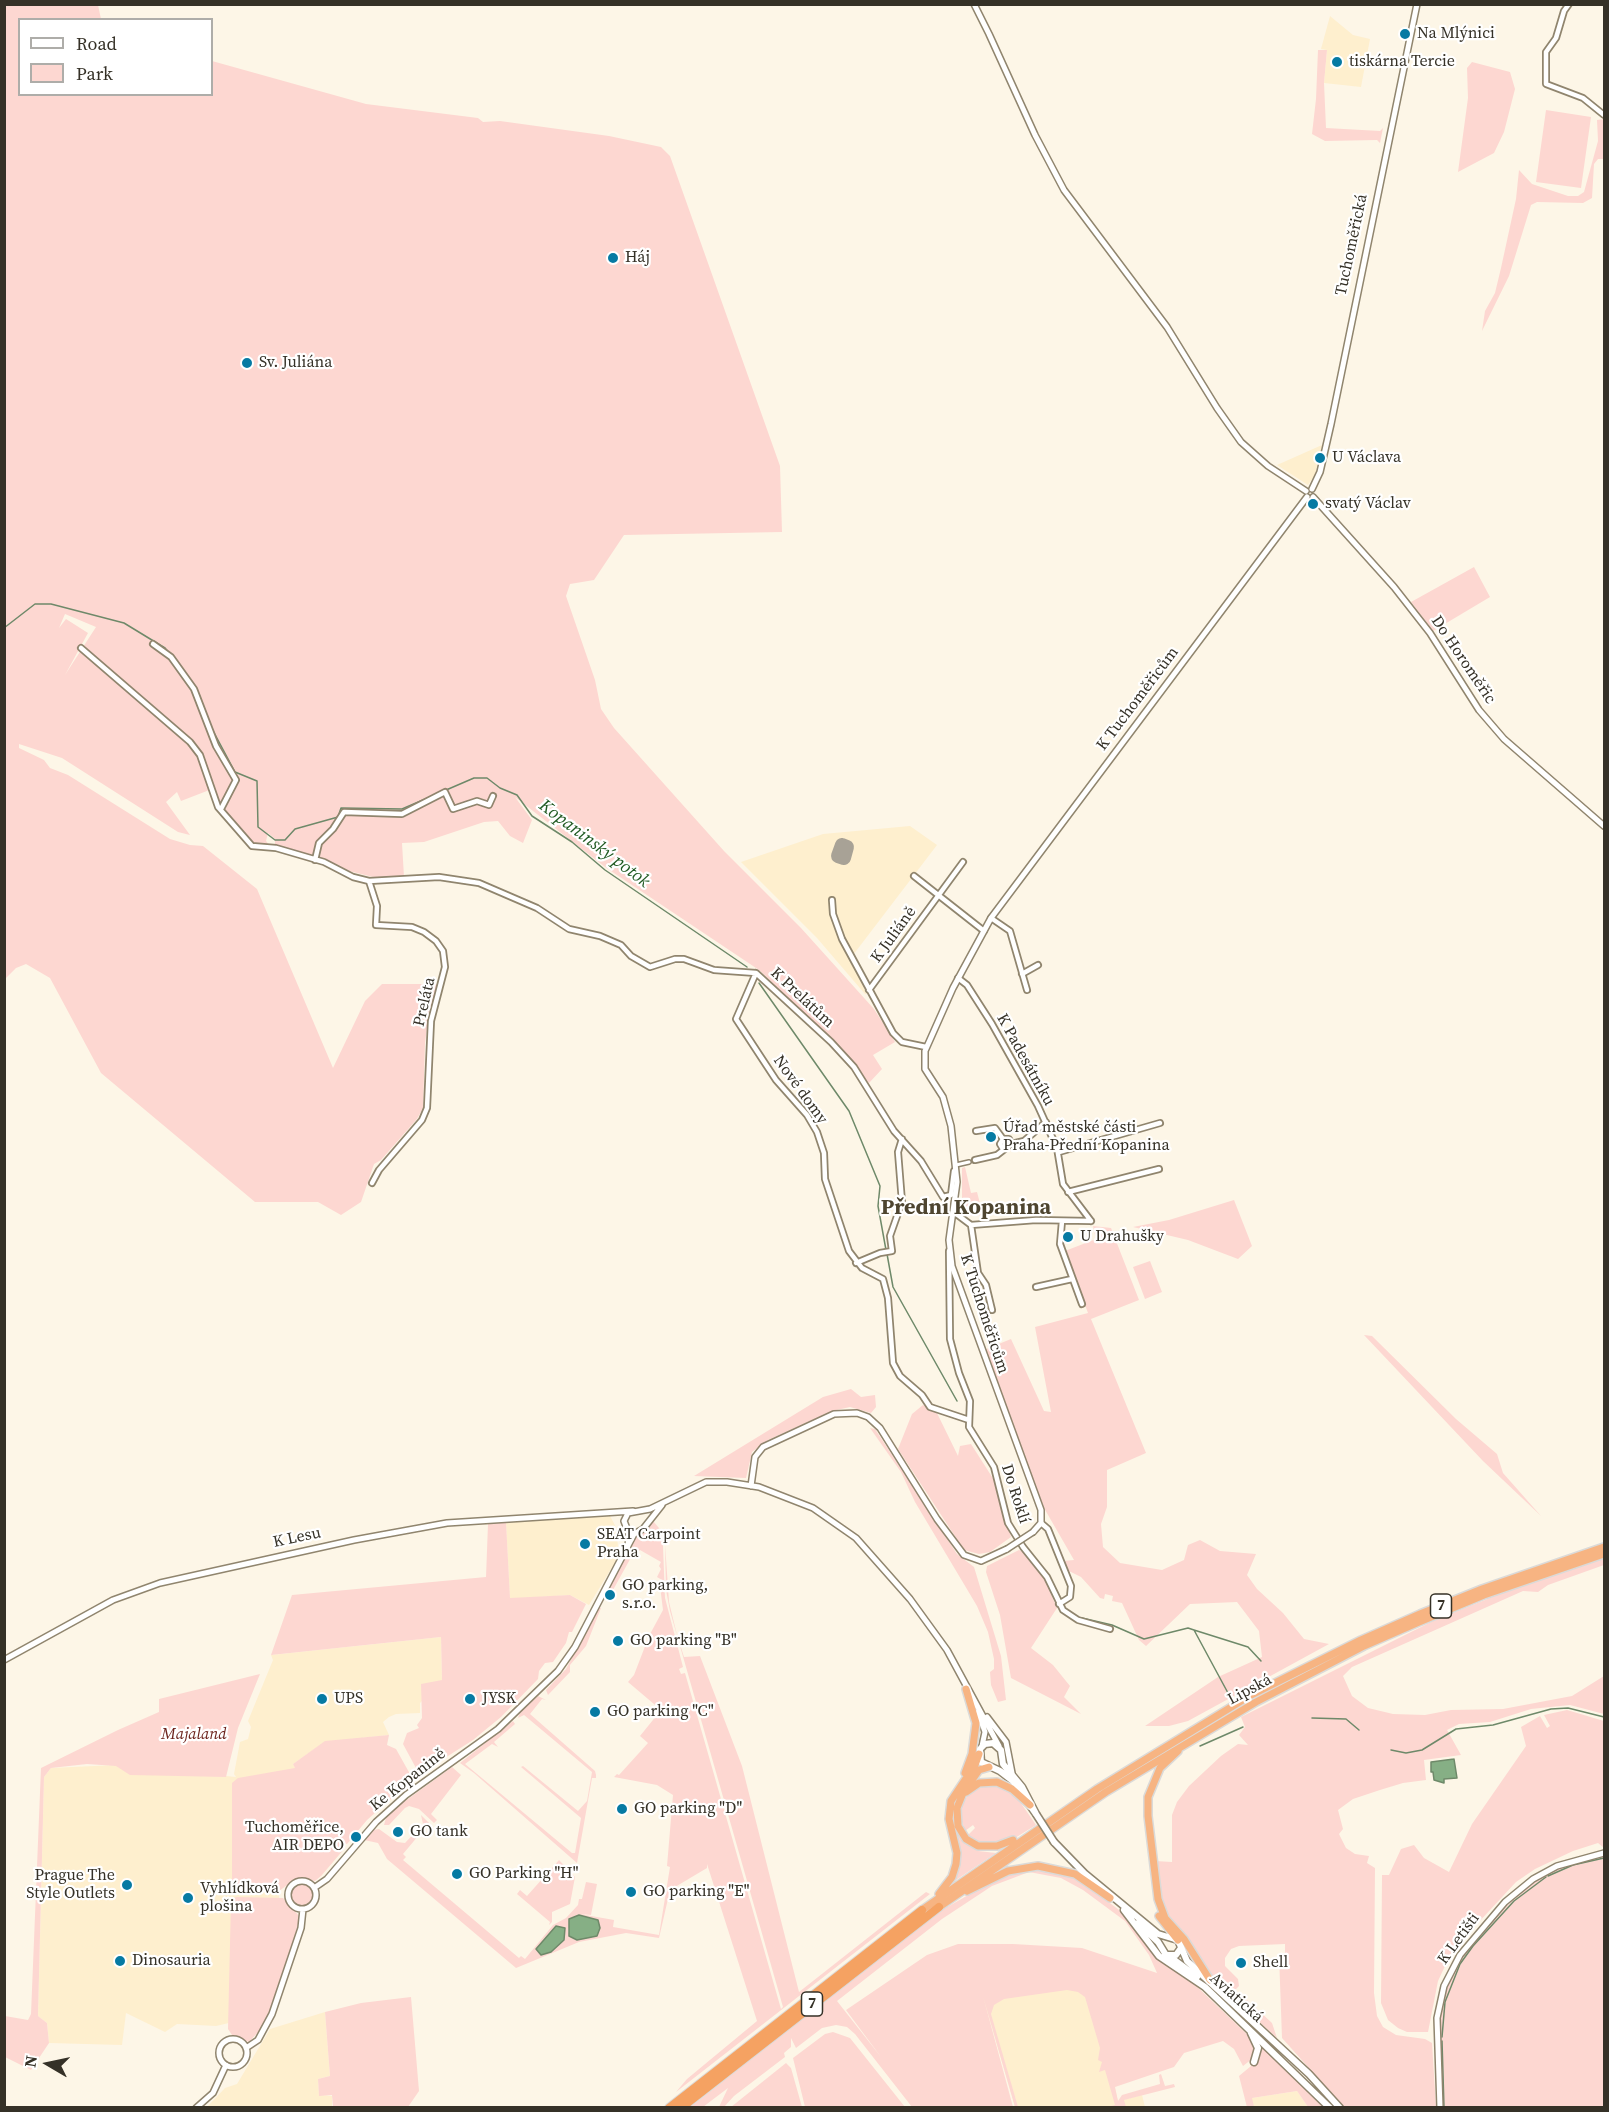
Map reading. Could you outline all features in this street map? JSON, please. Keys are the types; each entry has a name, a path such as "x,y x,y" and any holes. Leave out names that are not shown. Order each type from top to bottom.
{"highway":[{"name":"Lipská","path":"922,1910 1037,1829 1212,1718 1361,1640 1482,1589 1605,1547"},
{"name":"Lipská","path":"939,1907 1067,1817 1216,1724 1325,1666 1419,1622 1484,1595 1605,1554"},
{"path":"960,1785 971,1760 976,1727 974,1710 966,1689"},
{"path":"1207,1983 1184,1939 1162,1914 1147,1811 1154,1779 1172,1755 1208,1732 1216,1724"},
{"path":"922,1910 943,1890 954,1873 957,1853 948,1814 953,1796 975,1765 980,1750"},
{"path":"990,1767 976,1773 958,1804 956,1817 959,1829 968,1840 978,1846 1003,1845 1037,1829"},
{"path":"958,1804 969,1789 989,1781 1009,1786 1030,1805"},
{"path":"939,1907 998,1875 1032,1866 1075,1874 1110,1898"},
{"path":"1155,1872 1157,1910 1165,1926 1179,1943"},
{"name":"7","path":"681,2108 939,1907"},
{"name":"7","path":"669,2108 922,1910"}],"main road":[{"path":"1036,1814 1014,1777 1003,1764 1001,1750 993,1743 980,1750 981,1762 1013,1781 1054,1842 1084,1873 1158,1942 1168,1956 1207,1983"},
{"path":"990,1767 999,1763 1002,1758"},
{"path":"1084,1873 1158,1934 1179,1943 1179,1953 1168,1956"},
{"name":"Aviatická","path":"1124,1910 1159,1956 1207,1983 1309,2074 1340,2108"},
{"path":"1162,1949 1162,1943 1169,1938"},
{"name":"Aviatická","path":"1179,1943 1187,1961 1207,1983 1330,2108"},
{"path":"1246,2025 1257,2045 1254,2062"}],"street":[{"name":"Do Horoměřic","path":"974,4 1035,135 1064,190 1167,327 1241,442 1268,466 1310,494 1394,587 1430,633 1479,710 1504,739 1605,826"},
{"name":"Tuchoměřická","path":"1310,494 1320,472 1331,424 1416,4"},
{"path":"1569,5 1564,11 1556,38 1546,52 1546,84 1583,98 1605,115"},
{"name":"K Tuchoměřicům","path":"1041,1523 1042,1513 1027,1469 957,1281 949,1246 955,1213 957,1182 955,1165 947,1108 943,1097 925,1070 926,1047 958,978 991,918 1310,494"},
{"path":"153,644 171,657 194,689 216,746 236,780 221,809"},
{"path":"81,648 190,742 200,755 221,809 252,846 276,848 369,881"},
{"path":"315,860 319,843 333,829 344,812 402,814 445,792 453,808 477,801 489,805 493,796"},
{"name":"K Juliáně","path":"869,990 963,862"},
{"path":"914,876 984,931"},
{"name":"K Prelátům","path":"369,881 439,877 466,879 537,908 569,929 600,936 621,945 631,956 650,967 684,959 714,970 756,973 831,1042 854,1067 902,1139 921,1161 943,1197 948,1198 952,1194 955,1165"},
{"name":"Preláta","path":"369,881 377,906 376,925 412,927 424,932 436,941 443,951 445,967 430,1030 428,1108 423,1119 379,1170 372,1183"},
{"name":"K Juliáně","path":"832,900 833,914 842,939 896,1037 905,1043 926,1047"},
{"path":"991,918 1010,930 1027,990"},
{"path":"1022,974 1038,965"},
{"name":"Nové domy","path":"756,973 736,1019 776,1080 807,1115 817,1132 824,1153 825,1179 849,1251 856,1263"},
{"name":"K Padesátníku","path":"958,978 967,985 992,1024 1046,1122 1059,1152 1063,1184 1091,1221 1062,1221"},
{"path":"975,1160 997,1155 1003,1149 1008,1149 1011,1144 1030,1137 1046,1122"},
{"path":"1059,1152 1160,1123"},
{"path":"976,1131 995,1128 1003,1139"},
{"path":"856,1263 892,1251 890,1236 902,1202 898,1152 902,1139"},
{"path":"1003,1139 1009,1139 1011,1144"},
{"path":"1003,1139 1000,1144 1003,1149"},
{"path":"955,1165 969,1162"},
{"path":"1068,1192 1159,1169"},
{"path":"955,1213 971,1225 1062,1221 1060,1244 1082,1304"},
{"path":"971,1225 978,1273 986,1285 992,1310"},
{"name":"Do Roklí","path":"949,1246 950,1339 958,1373 970,1401 971,1432 994,1467 1008,1522 1023,1547 1047,1577 1065,1612 1078,1620 1110,1629"},
{"path":"856,1263 883,1279 888,1298 891,1356 900,1376 925,1398 930,1407 969,1420"},
{"path":"1036,1287 1072,1279"},
{"path":"751,1486 755,1456 760,1449 819,1421 844,1412 857,1413 873,1420 955,1545 968,1558 979,1561 1007,1549 1034,1532 1041,1523"},
{"name":"K Lesu","path":"4,1660 113,1600 160,1583 354,1540 435,1525 635,1511 665,1502 706,1482 751,1486 802,1502 846,1530 892,1576 939,1638"},
{"path":"627,1529 637,1532 665,1502"},
{"path":"624,1521 628,1513 635,1511 645,1517 644,1527"},
{"path":"614,1512 624,1521 627,1529 627,1546"},
{"name":"Do Roklí","path":"1041,1523 1048,1529 1071,1586 1070,1596 1059,1604"},
{"name":"Ke Kopanině","path":"226,2065 235,2067 242,2063 247,2056 246,2048 258,2040 272,2014 301,1928 303,1909 315,1900 314,1888 330,1876 370,1829 406,1795 479,1744 526,1702 568,1659 627,1546 637,1532"},
{"path":"939,1638 981,1720 985,1735 980,1750"},
{"path":"939,1638 977,1702 1001,1750"},
{"path":"977,1702 1004,1740 1014,1777"},
{"name":"K Letišti","path":"1440,2108 1437,2018 1444,1986 1460,1955 1505,1902 1533,1879 1557,1866 1605,1853"},
{"path":"303,1909 291,1903 289,1895 291,1888 301,1881 314,1888"},
{"path":"196,2108 213,2093 226,2065 219,2055 223,2043 236,2039 246,2048"}],"shaded area":[{"path":"1330,16 1353,35 1370,39 1361,87 1324,83 1327,50 1321,49"},
{"path":"1322,445 1315,475 1308,485 1277,465"},
{"path":"910,826 937,845 850,959 867,994 865,994 817,938 741,862 823,834"},
{"path":"610,1516 616,1527 619,1556 589,1605 570,1595 510,1599 506,1522"},
{"path":"441,1637 442,1680 420,1703 420,1713 396,1714 389,1717 383,1722 389,1735 325,1742 293,1764 344,1843 344,1849 321,1876 301,1874 279,1890 279,1898 229,2023 216,2026 177,2024 165,2032 126,2013 122,2045 49,2043 47,2023 38,2016 44,1777 51,1768 116,1765 236,1777 234,1774 240,1742 248,1739 251,1727 248,1721 273,1660 271,1655"},
{"path":"1454,1759 1457,1778 1444,1779 1444,1783 1434,1780 1431,1762"},
{"path":"579,1915 598,1920 600,1928 597,1936 577,1940 569,1936 569,1919"},
{"path":"556,1926 565,1928 564,1940 551,1952 541,1955 536,1949"},
{"path":"1089,1984 1118,2101 1142,2095 1145,2107 1015,2107 983,1997"},
{"path":"325,2012 330,2076 318,2079 319,2095 332,2096 332,2107 206,2108 225,2088 237,2084 270,2029"},
{"path":"1297,2091 1308,2107 1247,2107 1245,2099"}],"green space":[{"path":"5,5 98,5 101,18 18,18 18,96 213,96 213,61 366,104 478,118 483,122 500,121 609,136 661,147 670,156 780,466 782,532 624,535 594,580 570,584 566,596 595,680 601,709 614,728 724,851 801,928 874,1009 895,1042 873,1055 882,1069 869,1083 832,1040 759,970 605,867 515,797 532,820 523,843 510,836 498,821 484,822 424,842 402,843 404,877 381,879 349,871 317,856 275,847 275,839 268,833 266,841 270,846 249,844 219,806 212,789 181,801 177,792 166,802 190,835 178,832 62,758 19,744 19,748 44,760 50,768 68,775 170,839 203,846 257,889 333,1068 365,1001 382,984 438,984 429,1013 425,1043 423,1108 417,1119 381,1160 374,1164 361,1202 341,1215 318,1202 255,1202 101,1073 50,978 26,964 16,968 5,979","holes":["65,614 96,627 65,675 88,633 66,619 59,628"]},
{"path":"1318,50 1327,50 1324,83 1326,128 1380,131 1383,128 1380,143 1377,140 1325,141 1312,134"},
{"path":"1472,62 1510,72 1515,89 1504,132 1494,153 1458,172 1468,98 1467,68"},
{"path":"1546,110 1591,117 1581,188 1536,182"},
{"path":"1604,119 1604,159 1598,159 1594,164 1592,198 1583,203 1537,202 1531,205 1509,276 1482,331 1485,311 1495,293 1501,268 1516,199 1519,170 1532,184 1568,196 1578,196 1584,192 1598,141 1597,120"},
{"path":"1474,567 1490,597 1433,631 1411,602"},
{"path":"965,1167 971,1193 977,1192 983,1215 967,1216 962,1208 962,1168"},
{"path":"1234,1200 1252,1246 1238,1259 1188,1240 1133,1227 1169,1220"},
{"path":"1093,1226 1111,1228 1139,1300 1091,1319 1146,1453 1107,1470 1107,1507 1101,1524 1103,1547 1120,1563 1162,1570 1184,1560 1188,1545 1200,1540 1220,1551 1256,1554 1247,1575 1257,1589 1283,1613 1304,1639 1329,1644 1188,1721 1169,1726 1145,1726 1218,1677 1262,1657 1259,1631 1237,1602 1190,1604 1146,1646 1139,1640 1122,1603 1112,1601 1113,1596 1105,1594 1104,1599 1100,1598 1081,1577 1069,1571 1063,1561 1074,1560 1044,1508 984,1350 1011,1339 1044,1411 1051,1412 1035,1327 1088,1313 1065,1251 1096,1239"},
{"path":"1150,1261 1162,1292 1145,1299 1133,1267"},
{"path":"1364,1335 1372,1336 1456,1419 1497,1454 1503,1473 1541,1516 1483,1461"},
{"path":"851,1389 861,1397 875,1395 876,1407 871,1413 850,1407 832,1411 768,1440 752,1452 746,1478 694,1476 823,1397"},
{"path":"923,1405 936,1411 958,1456 960,1446 971,1444 994,1480 1011,1537 990,1552 979,1554 964,1550 898,1449 912,1414"},
{"path":"870,1428 875,1429 957,1554 974,1567 1001,1656 1006,1700 998,1702 991,1685 990,1672 994,1669 994,1659 988,1632 977,1606 915,1502 901,1472"},
{"path":"653,1521 659,1528 663,1546 665,1598 683,1667 679,1669 681,1674 685,1673 781,2009 783,2007 670,1611 666,1590 665,1544 669,1602 677,1635 684,1657 700,1656 742,1766 799,1992 926,1892 930,1894 676,2092 687,2079 757,2021 707,1864 707,1868 670,1890 659,1938 626,1933 579,1942 516,1968 387,1859 378,1843 364,1840 373,1830 379,1829 397,1842 405,1843 423,1824 421,1815 429,1823 403,1854 406,1857 403,1860 519,1958 521,1956 525,1959 553,1925 566,1918 578,1905 579,1899 582,1899 586,1882 597,1884 591,1915 580,1914 614,1920 613,1927 659,1935 670,1867 667,1866 673,1795 657,1785 614,1777 619,1775 648,1743 640,1736 661,1710 628,1682 634,1675 649,1636 663,1610 660,1586 662,1580 657,1577 661,1569 659,1566 661,1562 640,1550 637,1554 634,1552 613,1590 605,1598 604,1596 636,1535","holes":["571,1917 600,1931 595,1937 575,1940 568,1932"]},
{"path":"506,1522 510,1598 570,1595 586,1604 572,1632 569,1632 566,1643 553,1662 545,1663 539,1671 538,1679 501,1717 473,1740 426,1770 416,1768 403,1744 407,1733 419,1728 417,1725 422,1718 421,1684 442,1680 441,1637 271,1655 292,1595 486,1577 488,1524"},
{"path":"1019,1550 1045,1580 1057,1608 1031,1648 1053,1665 1070,1686 1064,1697 1081,1714 1011,1678 1000,1615 986,1572 987,1566"},
{"path":"1604,1558 1604,1565 1548,1585 1538,1592 1523,1591 1352,1667 1343,1676 1352,1696 1368,1708 1393,1714 1425,1715 1451,1710 1503,1709 1572,1696 1604,1676 1604,1714 1570,1705 1531,1709 1490,1722 1459,1724 1447,1730 1461,1755 1424,1760 1426,1780 1403,1783 1353,1799 1338,1810 1343,1829 1339,1834 1346,1848 1355,1854 1369,1856 1367,1863 1375,1868 1374,1993 1377,2016 1383,2027 1396,2035 1425,2039 1432,2043 1436,2107 1344,2107 1282,2038 1279,1955 1285,1953 1285,1944 1239,1946 1231,1949 1225,1958 1225,1966 1238,1979 1239,1986 1236,1989 1227,1990 1205,1970 1170,1921 1161,1904 1157,1874 1159,1871 1157,1871 1155,1861 1172,1862 1172,1815 1177,1802 1189,1786 1221,1756 1238,1744 1248,1745 1239,1735 1245,1727 1241,1717 1433,1621 1517,1587"},
{"path":"599,1607 601,1608 586,1646 570,1665 570,1672 548,1695 546,1690 566,1669"},
{"name":"Majaland","path":"260,1674 238,1728 226,1777 130,1775 116,1766 87,1764 51,1768 44,1777 38,2016 47,2023 49,2043 31,2070 5,2057 5,2016 28,2020 31,2014 41,1768 159,1712 159,1699"},
{"path":"538,1696 546,1700 542,1699 530,1714 595,1771 596,1775 596,1778 592,1778 577,1863 460,1763 513,1721 515,1724 494,1742 498,1747 492,1744 465,1764 572,1853 575,1853 581,1818 521,1767 523,1766 578,1811 587,1801 592,1772 524,1715 518,1718 520,1712"},
{"path":"1567,1710 1604,1721 1604,1848 1598,1843 1573,1851 1535,1869 1516,1882 1452,1951 1438,1981 1428,2032 1407,2032 1398,2028 1388,2020 1381,2003 1382,1875 1389,1875 1401,1849 1414,1845 1424,1858 1449,1872 1472,1824 1526,1746 1521,1727 1540,1716 1547,1728 1550,1726 1544,1715"},
{"path":"389,1735 387,1745 396,1749 410,1774 410,1782 367,1820 347,1844 344,1843 344,1849 321,1876 315,1881 297,1878 279,1891 232,1888 232,1783 238,1778 295,1768 293,1764 325,1741"},
{"path":"452,1767 461,1775 431,1814 437,1820 434,1823 419,1809 409,1806 389,1825 384,1825 386,1818 397,1807"},
{"path":"979,1786 1005,1788 1016,1796 1036,1825 1015,1838 988,1846 972,1839 968,1835 975,1828 973,1825 965,1831 961,1818 961,1806 968,1795"},
{"path":"954,1826 968,1845 978,1851 996,1853 956,1880"},
{"path":"1604,1856 1604,2107 1442,2108 1440,2019 1447,1987 1462,1956 1499,1913 1535,1881 1558,1869"},
{"path":"559,1860 575,1877 570,1904 552,1912 552,1922 549,1925 550,1922 517,1894 520,1890 527,1896"},
{"path":"1040,1868 1067,1874 1081,1881 1123,1913 1151,1949 1189,1979 1252,2039 1255,2052 1252,2059 1243,2066 1234,2049 1223,2041 1184,2053 1174,2067 1115,2087 1118,2101 1122,2095 1160,2084 1159,2075 1161,2074 1165,2086 1174,2084 1175,2087 1124,2100 1126,2107 1108,2107 1115,2105 1105,2070 1099,2072 1102,2062 1098,2060 1100,2048 1085,1997 1078,1992 1067,1990 1004,1999 994,2005 991,2014 1018,2107 1015,2107 983,1996 1013,2107 912,2107 855,2034 847,2027 836,2025 822,2028 796,2048 791,2038 791,2047 784,2053 785,2057 734,2096 724,2107 719,2107 728,2088 703,2107 689,2108 935,1914 1005,1874","holes":["1029,1872 1061,1878 1083,1890 1125,1921 1149,1955 1157,1973 1082,1948 958,1944 927,1955 846,2010 881,2057 837,2001 942,1919 992,1886"]},
{"path":"302,1884 310,1887 313,1895 310,1903 302,1906 294,1903 291,1895 294,1887"},
{"path":"236,1897 283,1898 300,1917 277,1996 261,2029 249,2042 232,2035 228,2029 231,1901"},
{"path":"1235,1995 1244,1997 1272,2023 1277,2038 1233,1998"},
{"path":"411,1997 419,2091 408,2107 333,2107 332,2095 319,2096 318,2079 330,2076 325,2012 361,2003"},
{"path":"833,2032 850,2038 905,2107 805,2107 793,2058 825,2034"},
{"path":"1258,2042 1326,2107 1308,2107 1297,2091 1252,2098 1254,2107 1247,2107 1239,2076 1257,2061 1260,2051"},
{"path":"786,2063 791,2068 802,2107 731,2107"}],"waterway":[{"name":"Kopaninský potok","path":"4,628 35,604 51,604 124,623 165,648 186,675"},
{"name":"Kopaninský potok","path":"197,691 207,717"},
{"name":"Kopaninský potok","path":"211,727 235,772 257,781 258,827 275,840 285,840 295,829 338,817 341,808 402,809 474,778 487,778 500,788 517,795 532,816 572,842 605,870 747,967"},
{"name":"Kopaninský potok","path":"759,983 849,1111 880,1186 878,1206 886,1250"},
{"name":"Kopaninský potok","path":"887,1254 893,1287 957,1401"},
{"name":"Kopaninský potok","path":"1082,1618 1112,1625 1144,1639 1188,1628 1248,1647 1261,1661"},
{"path":"1194,1630 1228,1693"},
{"name":"Kopaninský potok","path":"1391,1750 1406,1753 1422,1750 1456,1729 1493,1725 1551,1709 1568,1708 1604,1717"},
{"name":"Kopaninský potok","path":"1312,1718 1346,1719 1359,1730"},
{"path":"1200,1746 1243,1727"},
{"path":"1548,1876 1573,1865 1604,1858"},
{"path":"1442,2037 1445,2002 1460,1964 1473,1946 1514,1901 1546,1877"},
{"path":"1442,2041 1444,2108"}],"taxiway":[{"path":"842,845 847,847 844,858 838,856 842,845"}],"place":[{"name":"Na Mlýnici","path":"1405,34"},
{"name":"tiskárna Tercie","path":"1337,62"},
{"name":"Háj","path":"613,258"},
{"name":"Sv. Juliána","path":"247,363"},
{"name":"U Václava","path":"1320,458"},
{"name":"svatý Václav","path":"1313,504"},
{"name":"Úřad městské části Praha-Přední Kopanina","path":"991,1137"},
{"name":"U Drahušky","path":"1068,1237"},
{"name":"SEAT Carpoint Praha","path":"585,1544"},
{"name":"GO parking, s.r.o.","path":"610,1595"},
{"name":"GO parking \"B\"","path":"618,1641"},
{"name":"UPS","path":"322,1699"},
{"name":"JYSK","path":"470,1699"},
{"name":"GO parking \"C\"","path":"595,1712"},
{"name":"GO parking \"D\"","path":"622,1809"},
{"name":"GO tank","path":"398,1832"},
{"name":"Tuchoměřice, AIR DEPO","path":"356,1837"},
{"name":"GO Parking \"H\"","path":"457,1874"},
{"name":"Prague The Style Outlets","path":"127,1885"},
{"name":"GO parking \"E\"","path":"631,1892"},
{"name":"Vyhlídková plošina","path":"188,1898"},
{"name":"Dinosauria","path":"120,1961"},
{"name":"Shell","path":"1241,1963"}],"district":[{"name":"Přední Kopanina","path":"966,1208"}]}
